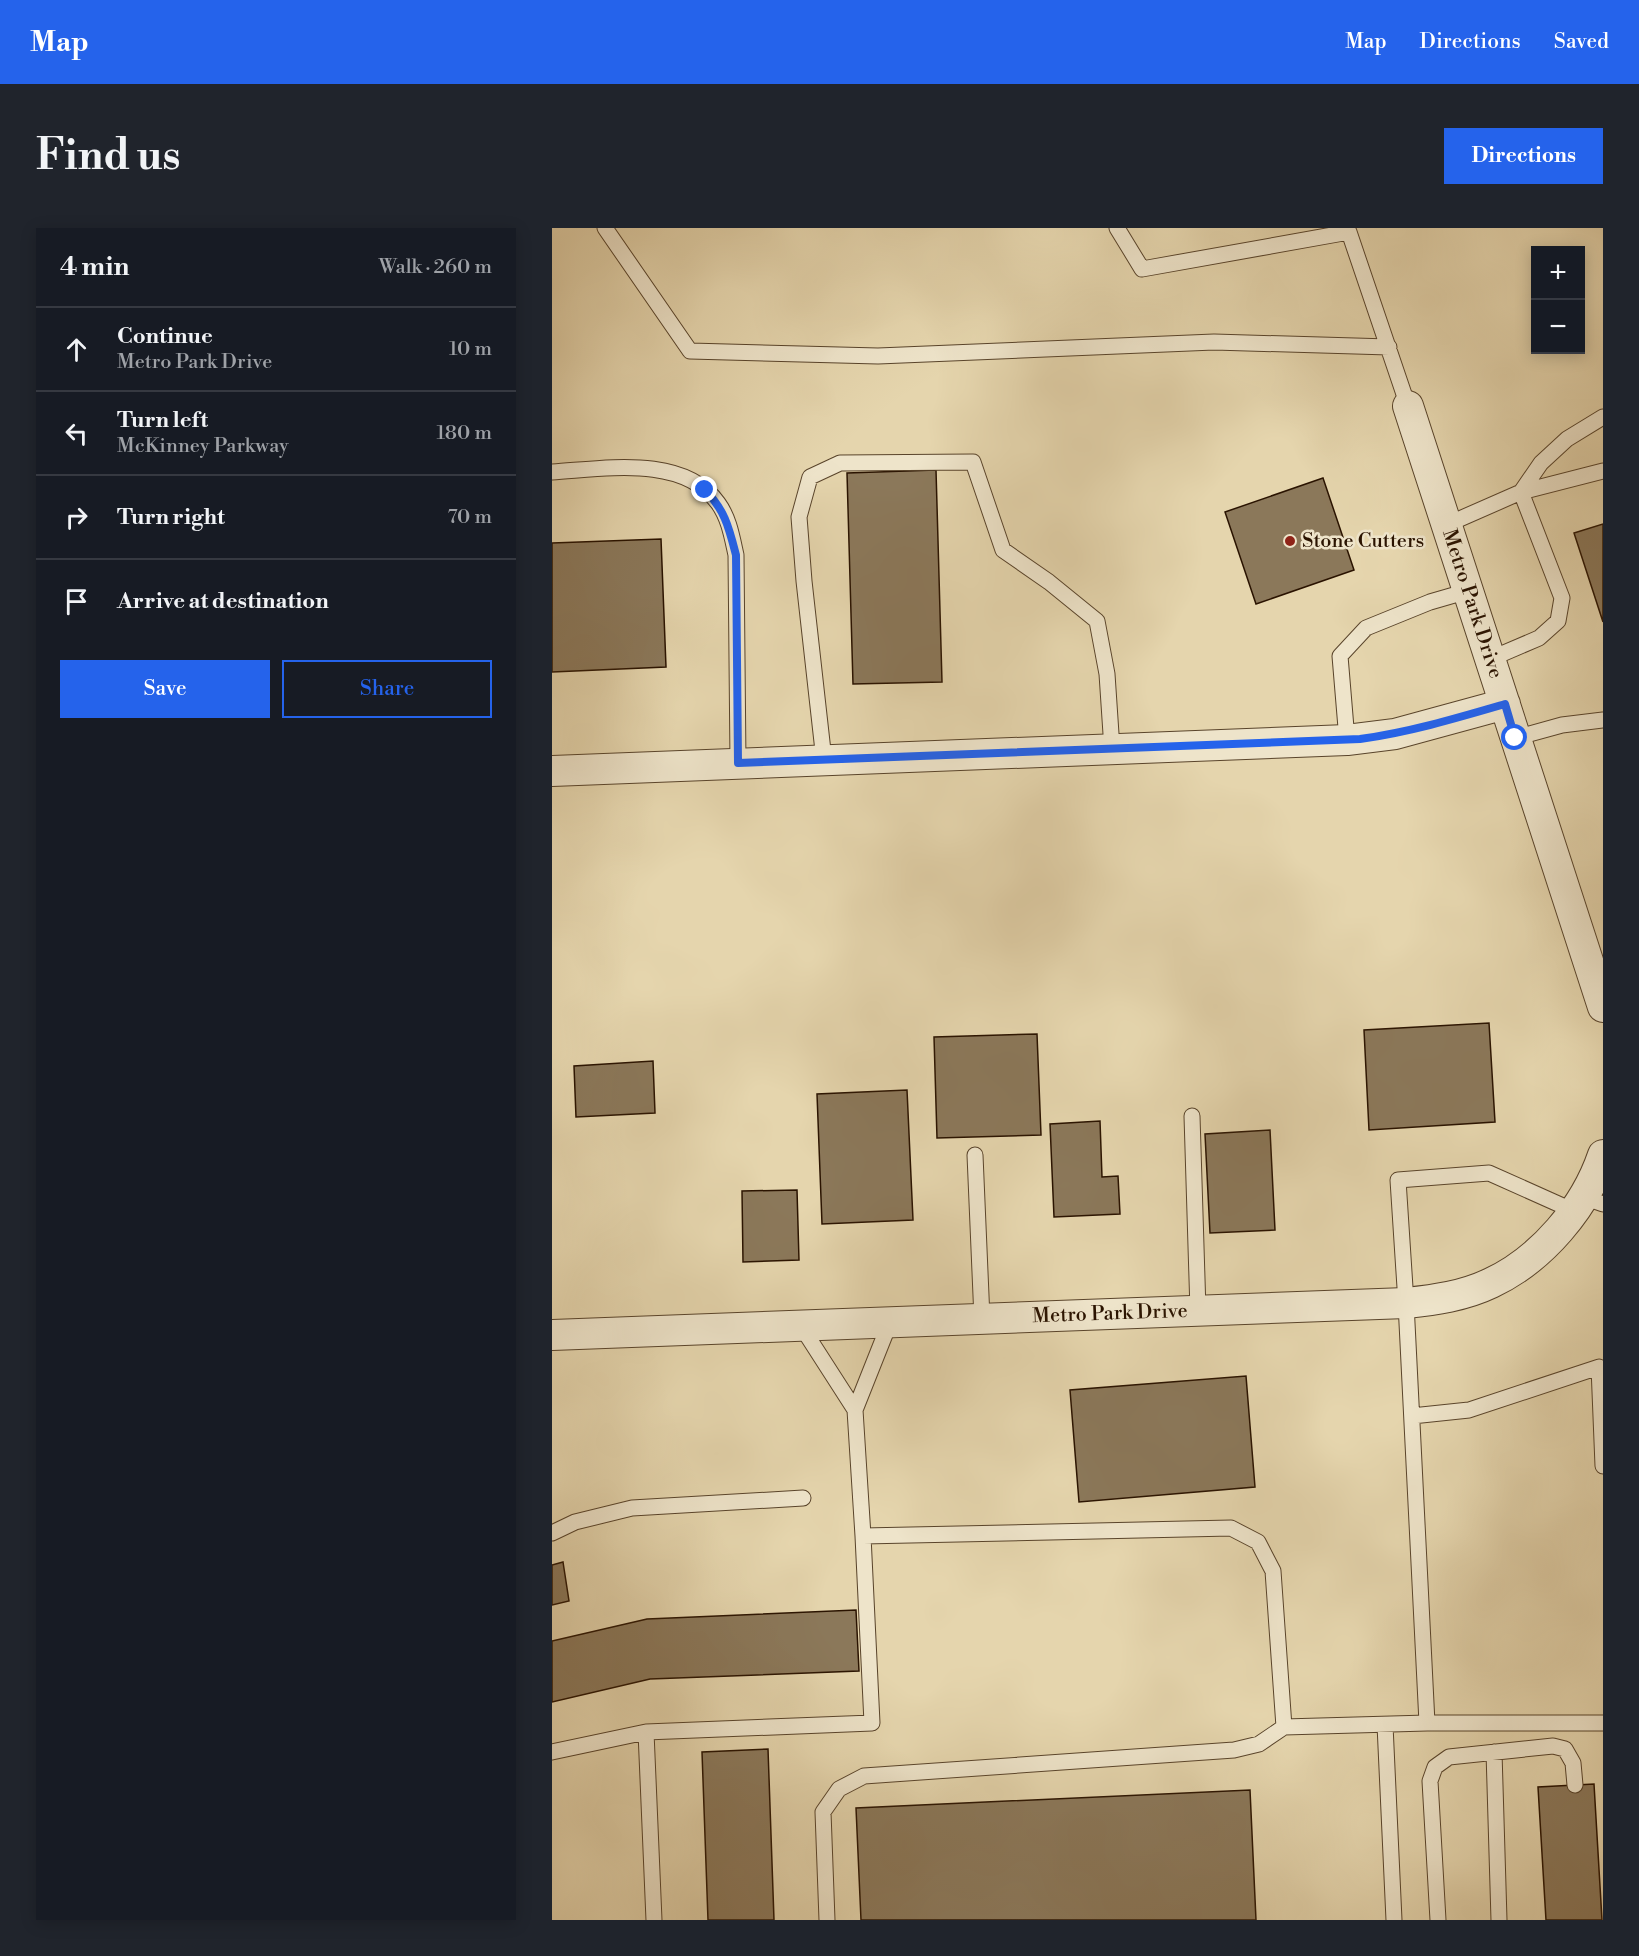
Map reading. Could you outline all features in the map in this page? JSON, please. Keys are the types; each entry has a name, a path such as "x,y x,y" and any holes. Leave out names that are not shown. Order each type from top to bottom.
{"street":[{"name":"Metro Park Drive","path":"1408,406 1603,1006"},
{"path":"552,771 1347,740 1405,732 1505,704"},
{"name":"Metro Park Drive","path":"552,1335 1406,1303 1434,1300 1490,1284 1512,1272 1533,1255 1587,1204 1590,1185 1603,1155"}],"lane":[{"path":"605,228 690,351 878,356 1214,342 1389,347"},
{"path":"1117,228 1142,269 1349,232 1408,406"},
{"path":"1521,492 1541,463 1567,439 1603,417"},
{"path":"824,760 799,517 810,477 840,463 973,462 1003,550 1049,582 1097,621 1107,675 1112,750"},
{"path":"552,472 637,467 671,473 691,480 718,503 728,523 736,555 738,763"},
{"path":"1446,525 1521,492 1603,471"},
{"path":"1490,659 1539,638 1558,621 1562,597 1521,492"},
{"path":"1347,740 1340,656 1366,628 1430,602 1468,591"},
{"path":"1515,738 1562,725 1603,720"},
{"path":"1192,1116 1198,1311"},
{"path":"975,1155 982,1319"},
{"path":"1427,1723 1398,1180 1489,1173 1587,1204"},
{"path":"552,1752 646,1732 872,1723 855,1410 890,1322"},
{"path":"801,1326 855,1410"},
{"path":"1412,1416 1469,1410 1599,1367 1603,1466"},
{"path":"552,1533 575,1522 632,1508 803,1498"},
{"path":"863,1536 1231,1528 1258,1542 1273,1571 1284,1727"},
{"path":"827,1920 823,1812 839,1790 864,1776 1234,1750 1259,1744 1284,1727 1427,1723 1603,1723"},
{"path":"1385,1725 1394,1920"},
{"path":"646,1732 654,1920"},
{"path":"1438,1920 1430,1781 1435,1767 1449,1757 1553,1746 1565,1749 1573,1763 1575,1785"},
{"path":"1494,1752 1499,1920"}],"building":[{"path":"936,470 942,682 853,684 847,473"},
{"name":"Stone Cutters","path":"1323,478 1354,570 1256,604 1225,512"},
{"path":"1603,524 1603,622 1574,533"},
{"path":"661,539 666,667 552,672 552,543"},
{"path":"1489,1023 1495,1122 1369,1130 1364,1030"},
{"path":"1037,1034 1041,1135 937,1138 934,1037"},
{"path":"653,1061 655,1113 576,1117 574,1066"},
{"path":"907,1090 913,1220 822,1224 817,1094"},
{"path":"1100,1121 1102,1177 1118,1176 1120,1214 1054,1217 1050,1124"},
{"path":"1270,1130 1275,1230 1210,1233 1205,1134"},
{"path":"797,1190 799,1260 743,1262 742,1191"},
{"path":"1246,1376 1255,1487 1079,1502 1070,1390"},
{"path":"563,1562 569,1601 552,1605 552,1565"},
{"path":"856,1610 859,1671 650,1679 552,1702 552,1641 647,1619"},
{"path":"768,1749 774,1920 708,1920 702,1752"},
{"path":"1594,1784 1602,1920 1546,1920 1538,1787"},
{"path":"1250,1790 1256,1920 861,1920 856,1808"}],"place":[{"name":"Stone Cutters","path":"1290,541"}],"route":[{"path":"705,490 718,503 728,523 736,555 738,763 1360,739 1395,734 1505,704 1515,738"}]}
